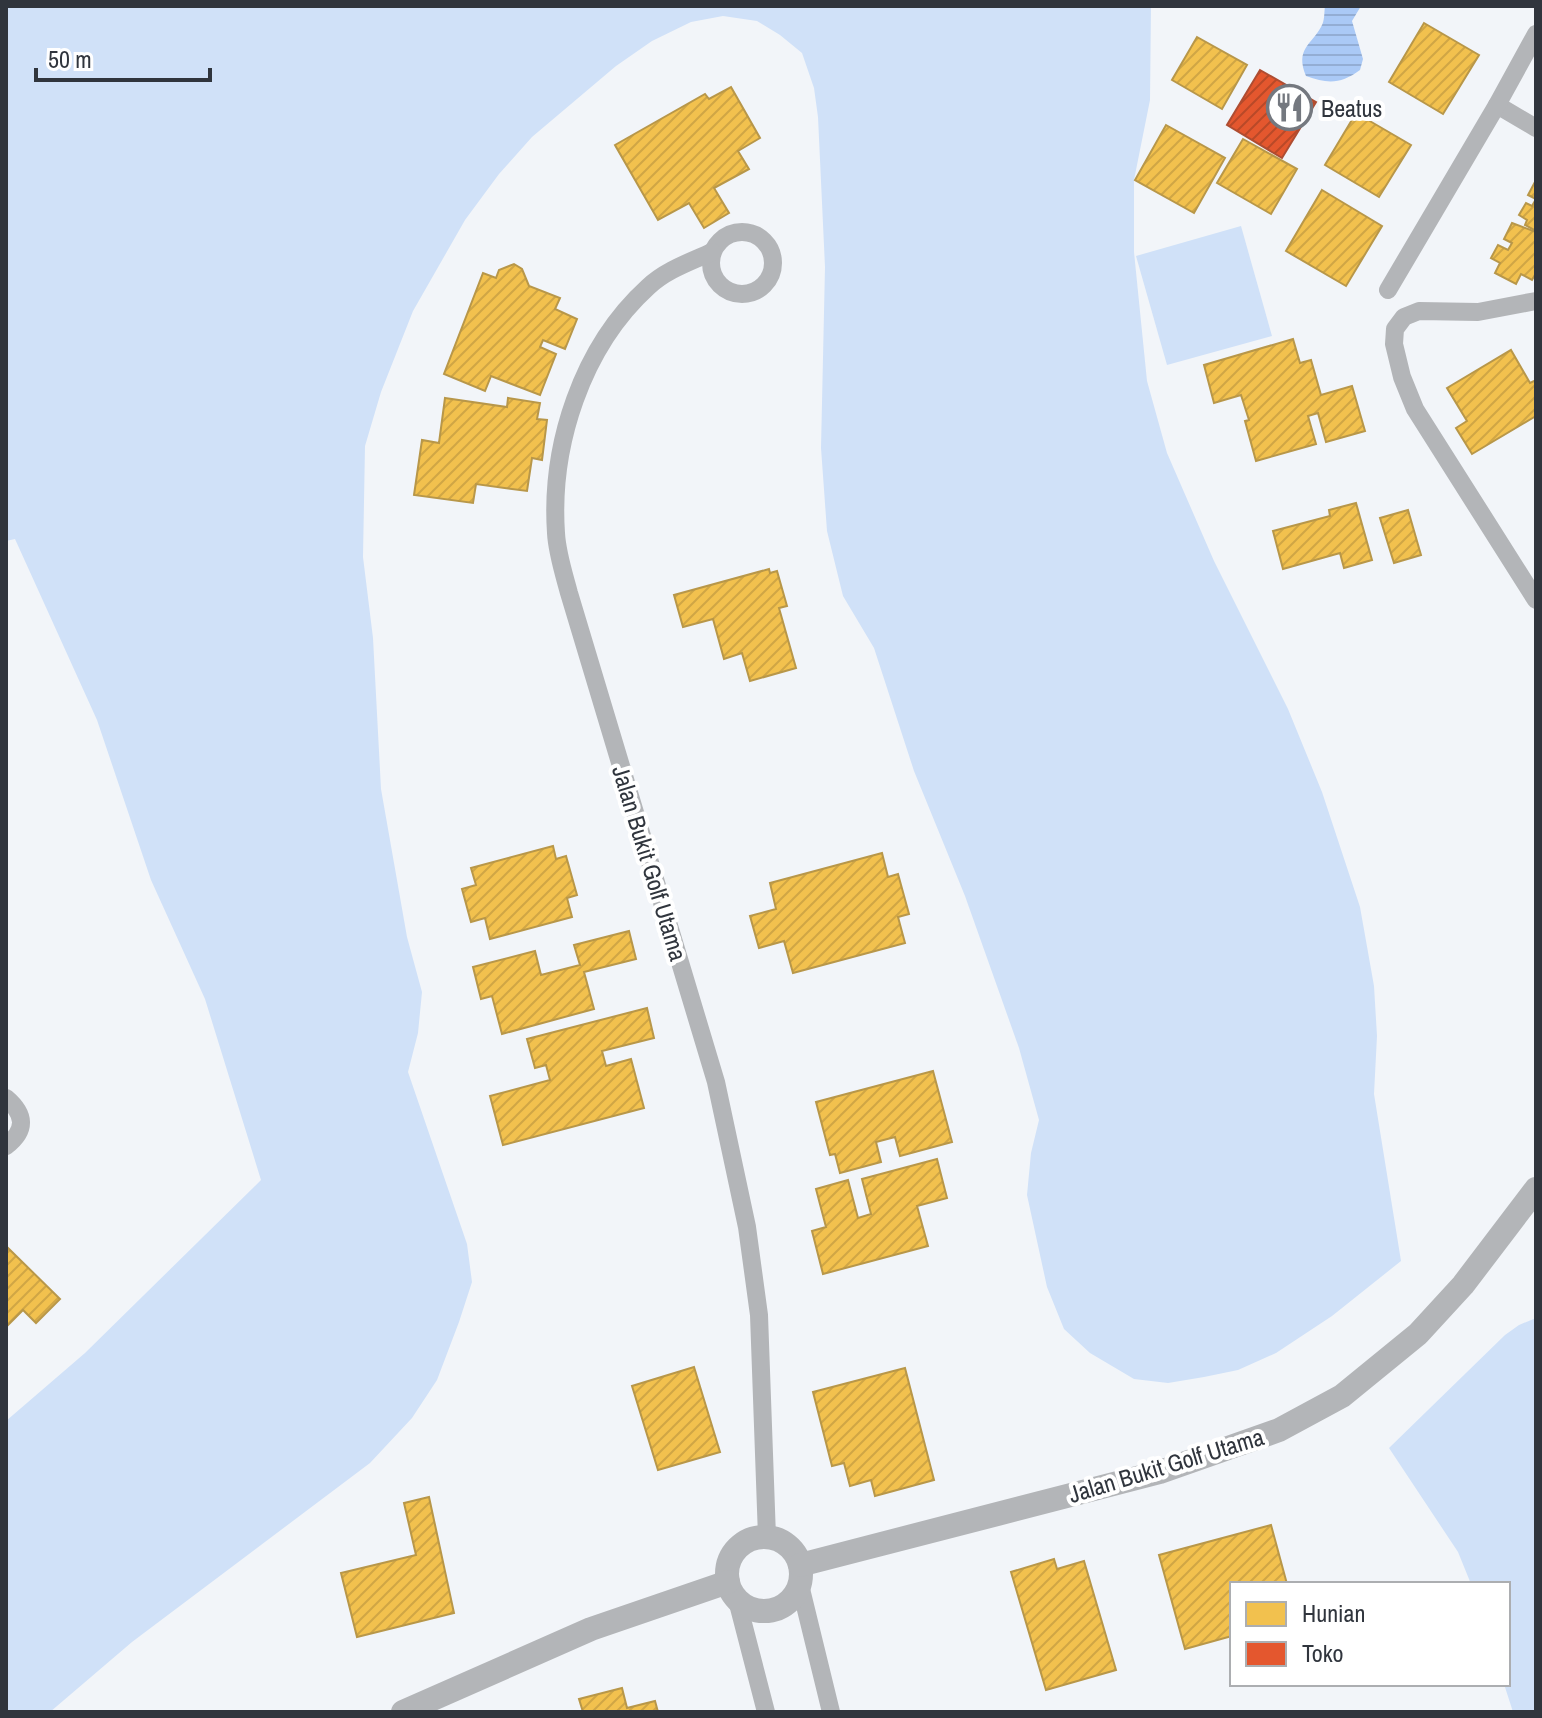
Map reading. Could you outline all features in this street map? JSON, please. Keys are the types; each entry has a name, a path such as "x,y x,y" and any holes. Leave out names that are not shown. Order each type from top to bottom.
{"street":[{"path":"1388,290 1536,34"},
{"path":"1497,105 1536,128"},
{"name":"Jalan Bukit Golf Utama","path":"712,252 672,269 648,287 618,321 591,359 569,418 557,479 556,534 569,593 716,1082 747,1227 759,1315 767,1537"},
{"path":"1536,301 1478,312 1419,311 1404,317 1395,329 1394,344 1402,377 1415,409 1536,600"},
{"path":"6,1098 18,1108 22,1123 18,1135 6,1146"},
{"name":"Jalan Bukit Golf Utama","path":"800,1575 1160,1472 1279,1430 1342,1396 1418,1334 1463,1285 1536,1189"},
{"path":"766,1712 727,1571 735,1550 744,1543 767,1537 791,1549 800,1575 831,1712"},
{"path":"732,1591 749,1608 772,1610 792,1598 800,1575"},
{"path":"403,1712 591,1629 732,1591"}],"shaded area":[{"path":"8,6 1151,6 1150,100 1134,180 1134,252 1147,381 1167,453 1214,561 1288,709 1322,792 1360,907 1374,986 1377,1036 1374,1094 1401,1261 1332,1316 1276,1353 1238,1370 1204,1377 1168,1383 1134,1379 1090,1353 1064,1329 1047,1287 1027,1195 1031,1153 1039,1120 1019,1048 965,896 914,771 874,648 843,596 827,531 821,448 825,267 814,88 802,53 757,21 723,16 691,22 652,41 616,66 532,137 499,174 465,220 413,311 381,392 365,446 363,557 373,638 381,789 407,937 422,992 418,1033 408,1072 467,1244 472,1282 437,1380 412,1418 370,1463 132,1642 50,1712 6,1712 6,1421 85,1353 261,1180 205,999 151,880 97,720 15,539 6,541"},
{"path":"1241,226 1272,336 1167,365 1136,256"},
{"path":"1536,1318 1536,1712 1513,1712 1505,1686 1510,1686 1510,1582 1470,1582 1458,1552 1389,1448 1519,1325"}],"water":[{"path":"1325,6 1361,6 1352,21 1363,59 1360,70 1334,81 1306,76 1302,59 1322,25"}],"building: Hunian":[{"path":"1424,23 1479,55 1443,114 1389,82"},
{"path":"1197,37 1247,65 1222,109 1172,80"},
{"path":"731,87 760,138 738,151 749,169 714,188 729,213 704,228 689,203 658,220 615,145 705,94 709,99"},
{"path":"1356,113 1411,145 1379,197 1325,165"},
{"path":"1166,125 1225,158 1194,213 1135,180"},
{"path":"1243,139 1297,169 1271,214 1217,183"},
{"path":"1536,180 1536,199 1528,195"},
{"path":"1322,190 1382,226 1346,286 1286,251"},
{"path":"1536,199 1536,231 1525,225 1527,220 1519,215 1526,203 1532,206"},
{"path":"1512,223 1536,232 1536,273 1532,280 1521,274 1516,284 1495,273 1500,263 1491,258 1498,245 1508,250 1512,243 1504,239"},
{"path":"514,264 522,269 529,286 560,298 555,309 577,319 565,349 543,340 540,347 556,354 540,395 491,376 485,391 444,374 483,273 496,278 499,270"},
{"path":"1293,339 1300,363 1311,360 1321,395 1352,386 1365,431 1326,442 1318,413 1308,416 1316,444 1256,461 1241,395 1214,403 1204,365"},
{"path":"1511,350 1530,383 1536,380 1536,416 1472,454 1456,428 1467,421 1447,388"},
{"path":"445,398 507,407 508,398 540,403 537,419 547,420 542,460 532,458 527,491 476,484 473,503 414,495 422,440 439,443"},
{"path":"1356,503 1372,560 1344,568 1340,553 1283,569 1273,531 1330,516 1329,510"},
{"path":"1408,510 1421,555 1394,563 1380,518"},
{"path":"769,569 770,573 777,571 787,606 779,608 796,668 750,681 742,653 724,659 713,619 683,627 674,595"},
{"path":"553,846 556,859 566,856 577,895 567,898 572,917 490,939 485,918 471,922 462,889 476,885 471,868"},
{"path":"882,853 888,877 898,874 909,914 898,917 905,943 793,973 784,941 759,948 750,916 776,909 770,883"},
{"path":"629,931 636,959 584,972 594,1009 502,1034 492,996 481,999 473,967 535,951 541,975 580,965 574,945"},
{"path":"647,1008 654,1038 602,1051 606,1066 631,1059 644,1108 503,1145 490,1096 550,1080 546,1065 535,1068 527,1039"},
{"path":"933,1071 952,1142 900,1156 895,1137 876,1142 881,1162 840,1173 835,1154 830,1155 816,1102"},
{"path":"937,1159 947,1198 917,1206 928,1246 823,1274 812,1231 826,1227 816,1189 848,1180 858,1218 871,1214 862,1179"},
{"path":"6,1246 60,1299 36,1323 23,1310 6,1327"},
{"path":"694,1367 720,1452 658,1470 632,1386"},
{"path":"905,1368 934,1480 875,1496 871,1480 850,1486 844,1463 832,1466 813,1392"},
{"path":"429,1497 454,1613 357,1637 341,1573 416,1555 404,1503"},
{"path":"1271,1525 1286,1582 1230,1582 1230,1637 1185,1649 1159,1555"},
{"path":"1054,1559 1057,1569 1084,1561 1116,1670 1046,1690 1011,1572"},
{"path":"622,1688 627,1708 655,1701 658,1712 583,1712 579,1699"}],"building: Toko":[{"path":"1260,70 1316,102 1282,158 1227,125"}],"place":[{"name":"Beatus","path":"1290,108"}]}
